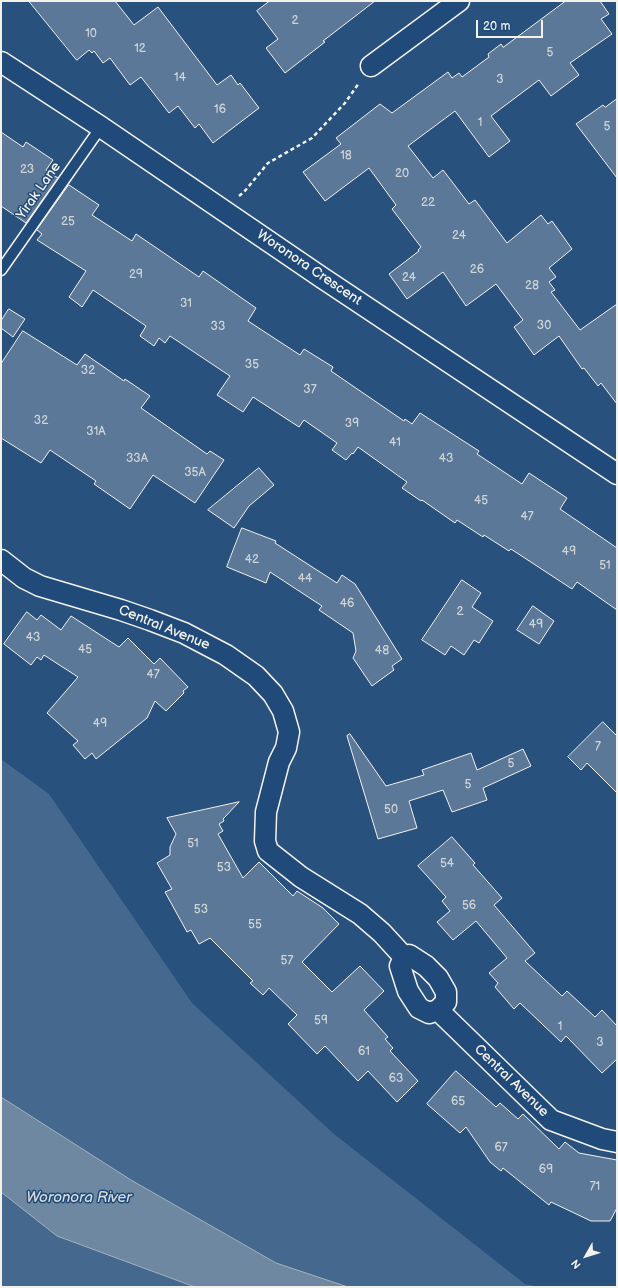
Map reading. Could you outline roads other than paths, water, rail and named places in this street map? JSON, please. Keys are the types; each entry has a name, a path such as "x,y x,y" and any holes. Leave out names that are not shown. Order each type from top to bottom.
{"street":[{"path":"370,66 459,1"},
{"name":"Woronora Crescent","path":"1,62 101,127 617,474"},
{"name":"Central Avenue","path":"1,560 24,578 40,586 121,610 184,633 226,655 256,676 273,694 283,711 288,732 286,748 279,762 266,812 265,841 268,851 301,877 360,914 382,932 404,957 409,955 426,966 438,978 446,992 446,1002 438,1010 551,1120 602,1139 617,1142"},
{"path":"404,957 400,966 408,991 419,1008 430,1013 438,1010"}],"lane":[{"name":"Yirak Lane","path":"1,270 101,127"}],"water":[{"name":"Woronora River","path":"1,1097 131,1180 276,1263 348,1287 195,1287 57,1236 1,1192"}]}
